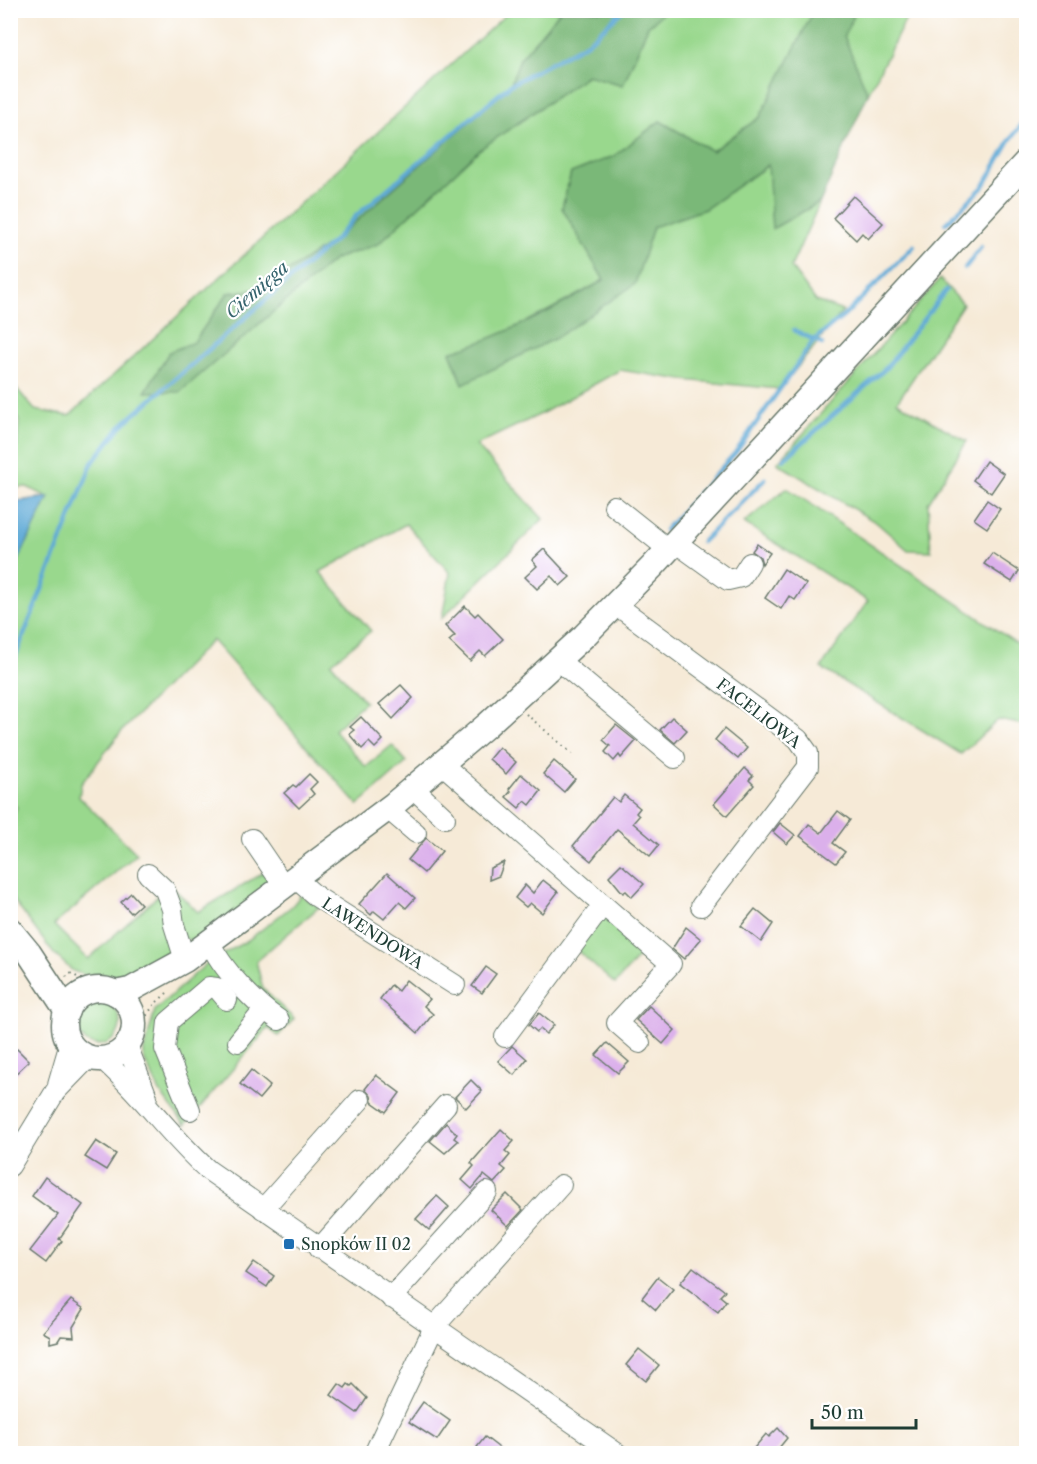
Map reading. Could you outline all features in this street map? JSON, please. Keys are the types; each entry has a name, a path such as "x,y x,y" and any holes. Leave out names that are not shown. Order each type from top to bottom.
{"main road":[{"path":"113,987 127,1003 134,1017 135,1044 116,1054 87,1053 64,1028 67,1011 75,999 88,991 97,989 113,987 130,990 184,960 443,765 558,660 672,546 1024,151"},
{"path":"10,930 29,953 67,1011"},
{"path":"29,953 88,991"},
{"path":"134,1017 184,960"}],"street":[{"path":"614,506 672,546 728,579 741,577 750,563"},
{"name":"FACELIOWA","path":"615,604 798,739 808,753 808,767 701,906"},
{"path":"558,660 675,758"},
{"path":"443,765 671,964 617,1023 640,1043"},
{"path":"413,788 446,818"},
{"path":"388,808 416,833"},
{"name":"LAWENDOWA","path":"252,839 290,882 455,986"},
{"path":"148,874 165,890 184,960"},
{"path":"506,1037 603,905"},
{"path":"210,942 214,954 272,1015 238,1042"},
{"path":"190,1110 169,1064 165,1049 168,1022 209,987 217,988 226,1000"},
{"path":"135,1044 140,1080 150,1105"},
{"path":"10,1166 56,1092 87,1053 150,1105 177,1141 200,1163 319,1249 618,1454"},
{"path":"140,1080 169,1064"},
{"path":"263,1209 360,1100"},
{"path":"319,1249 446,1105"},
{"path":"374,1454 434,1327 561,1185"},
{"path":"391,1298 488,1192"}],"path":[{"path":"1024,151 1026,135"},
{"path":"512,703 575,756"},
{"path":"65,978 70,973 81,979 113,987"},
{"path":"135,1044 145,1018 157,1002 151,995"}],"green space":[{"path":"814,10 856,11 844,36 868,94 820,202 772,229 768,165 705,209 653,227 635,284 556,338 463,384 450,352 529,321 604,280 562,208 571,173 614,156 660,121 712,151 760,117"},
{"path":"514,11 560,11 520,59 510,85 336,239 261,289 228,293 194,342 169,352 146,392 264,318 335,259 378,244 479,150 588,75 623,85 648,26 665,11 814,11 760,117 711,151 660,121 614,156 571,173 562,208 604,280 510,330 450,352 463,383 635,284 653,227 705,209 769,165 772,229 820,202 791,267 816,301 843,311 780,389 683,380 620,370 541,414 476,445 543,519 442,618 450,573 406,524 320,572 371,631 331,663 365,702 334,730 366,767 392,745 407,762 358,805 212,640 120,733 81,784 79,797 137,854 54,925 88,959 161,893 176,951 130,978 119,979 103,974 85,975 73,971 54,954 11,897 10,821 17,807 10,802 11,502 48,497 27,487 11,488 11,450 17,446 19,421 11,404 11,393 17,389 35,410 69,416 504,16"},
{"path":"560,11 665,11 648,26 623,85 587,75 479,150 378,244 335,259 180,392 145,392 169,352 194,342 228,293 261,289 336,239 510,86 520,59"},
{"path":"856,11 910,11 868,94 843,36"},
{"path":"940,279 963,304 897,402 967,441 928,503 931,551 908,550 877,523 777,463"},
{"path":"787,488 1026,650 1026,725 998,720 961,754 821,668 868,601 744,523"},
{"path":"269,869 275,879 201,943 182,938 169,884 198,912"},
{"path":"301,895 319,907 256,961 263,989 294,1019 278,1036 268,1028 185,1125 160,1092 144,1059 144,1050 155,1010 206,964 248,940 292,906"},
{"path":"604,910 646,948 615,984 574,948"},
{"path":"98,1001 107,1002 114,1007 119,1014 119,1032 114,1039 107,1044 98,1045 89,1044 82,1039 77,1032 76,1023 77,1014 82,1007 89,1002"}],"water":[{"path":"49,497 11,576 11,502"}],"building":[{"path":"853,196 883,223 868,239 862,233 856,240 833,218"},
{"path":"986,461 1004,474 991,493 973,480"},
{"path":"987,500 1000,509 987,528 974,519"},
{"path":"757,544 770,553 762,564 760,557 752,551"},
{"path":"544,549 570,577 560,586 551,576 537,589 525,577 537,566 532,560"},
{"path":"992,553 1019,571 1012,582 984,564"},
{"path":"784,569 806,584 795,600 789,596 781,609 765,598"},
{"path":"465,606 475,616 478,613 503,639 485,656 480,651 470,661 449,641 455,636 445,626"},
{"path":"401,685 413,698 393,719 379,704"},
{"path":"361,717 383,740 375,748 369,742 362,749 349,734 354,730 350,727"},
{"path":"672,717 687,730 675,743 660,730"},
{"path":"616,725 636,741 621,758 619,755 614,761 605,752 610,746 603,740"},
{"path":"724,729 747,748 738,759 715,740"},
{"path":"499,747 516,762 506,774 489,759"},
{"path":"554,761 575,779 564,792 543,774"},
{"path":"745,768 753,776 749,780 754,785 727,816 714,804"},
{"path":"309,774 317,782 310,789 314,794 299,808 284,793 293,785 296,787"},
{"path":"521,774 541,791 530,805 525,801 519,808 506,797 511,791 509,789"},
{"path":"624,795 640,808 636,813 639,816 633,823 659,845 650,856 617,829 591,861 573,846 613,797 619,802"},
{"path":"838,811 850,820 833,843 845,852 836,863 800,836 809,824 821,833"},
{"path":"780,823 795,835 787,844 773,832"},
{"path":"426,838 442,851 424,873 408,860"},
{"path":"504,862 499,876 489,880 490,868"},
{"path":"621,864 644,884 632,897 626,891 623,893 609,876"},
{"path":"387,873 415,898 406,908 399,902 384,919 374,911 371,915 359,904"},
{"path":"543,880 558,892 542,913 530,903 526,907 515,898 525,885 533,893"},
{"path":"131,893 141,904 131,913 121,902"},
{"path":"755,909 773,924 761,942 741,926"},
{"path":"686,927 701,939 684,959 672,949"},
{"path":"486,967 496,974 482,993 472,986"},
{"path":"406,980 430,999 424,1006 433,1014 418,1033 380,999 391,985 398,991"},
{"path":"649,1006 675,1030 663,1044 636,1020"},
{"path":"539,1013 554,1025 546,1034 540,1029 537,1032 529,1025"},
{"path":"607,1043 629,1062 618,1073 596,1055"},
{"path":"512,1046 527,1059 514,1075 498,1061"},
{"path":"17,1049 29,1061 10,1079 10,1055"},
{"path":"251,1070 270,1086 259,1099 240,1084"},
{"path":"376,1075 400,1093 386,1112 372,1102 371,1096 365,1089"},
{"path":"471,1080 482,1091 466,1108 455,1097"},
{"path":"446,1123 457,1134 454,1138 458,1141 445,1153 430,1141"},
{"path":"501,1129 514,1141 505,1151 510,1155 501,1166 506,1170 494,1183 484,1175 472,1189 462,1180 474,1166 471,1163"},
{"path":"96,1141 116,1154 106,1170 85,1157"},
{"path":"45,1177 83,1205 59,1239 62,1241 46,1263 30,1251 58,1215 32,1196"},
{"path":"507,1194 523,1210 508,1226 491,1210"},
{"path":"437,1196 449,1207 429,1230 416,1219"},
{"path":"254,1262 274,1276 267,1287 246,1273"},
{"path":"693,1267 725,1291 720,1296 726,1301 718,1312 680,1283"},
{"path":"658,1277 673,1289 656,1310 642,1298"},
{"path":"71,1300 84,1309 73,1327 74,1337 61,1336 58,1341 50,1343 50,1336 43,1332"},
{"path":"639,1349 659,1365 646,1381 626,1365"},
{"path":"339,1384 345,1388 348,1384 351,1386 353,1384 367,1398 357,1413 331,1395"},
{"path":"423,1402 450,1421 437,1440 409,1422"},
{"path":"778,1428 787,1438 774,1454 749,1454 766,1434 769,1437"},
{"path":"485,1437 507,1454 486,1454 477,1447"}],"waterway":[{"name":"Ciemięga","path":"10,670 92,463 122,425 336,239 357,215 510,85 587,43 623,10"},
{"path":"946,223 984,186 1010,140 1026,119"},
{"path":"665,530 736,452 814,340 845,315 914,246"},
{"path":"965,268 981,247"},
{"path":"783,460 886,368 946,290"},
{"path":"794,330 822,344"},
{"path":"702,542 765,479"}],"place":[{"name":"Snopków II 02","path":"289,1244"}]}
